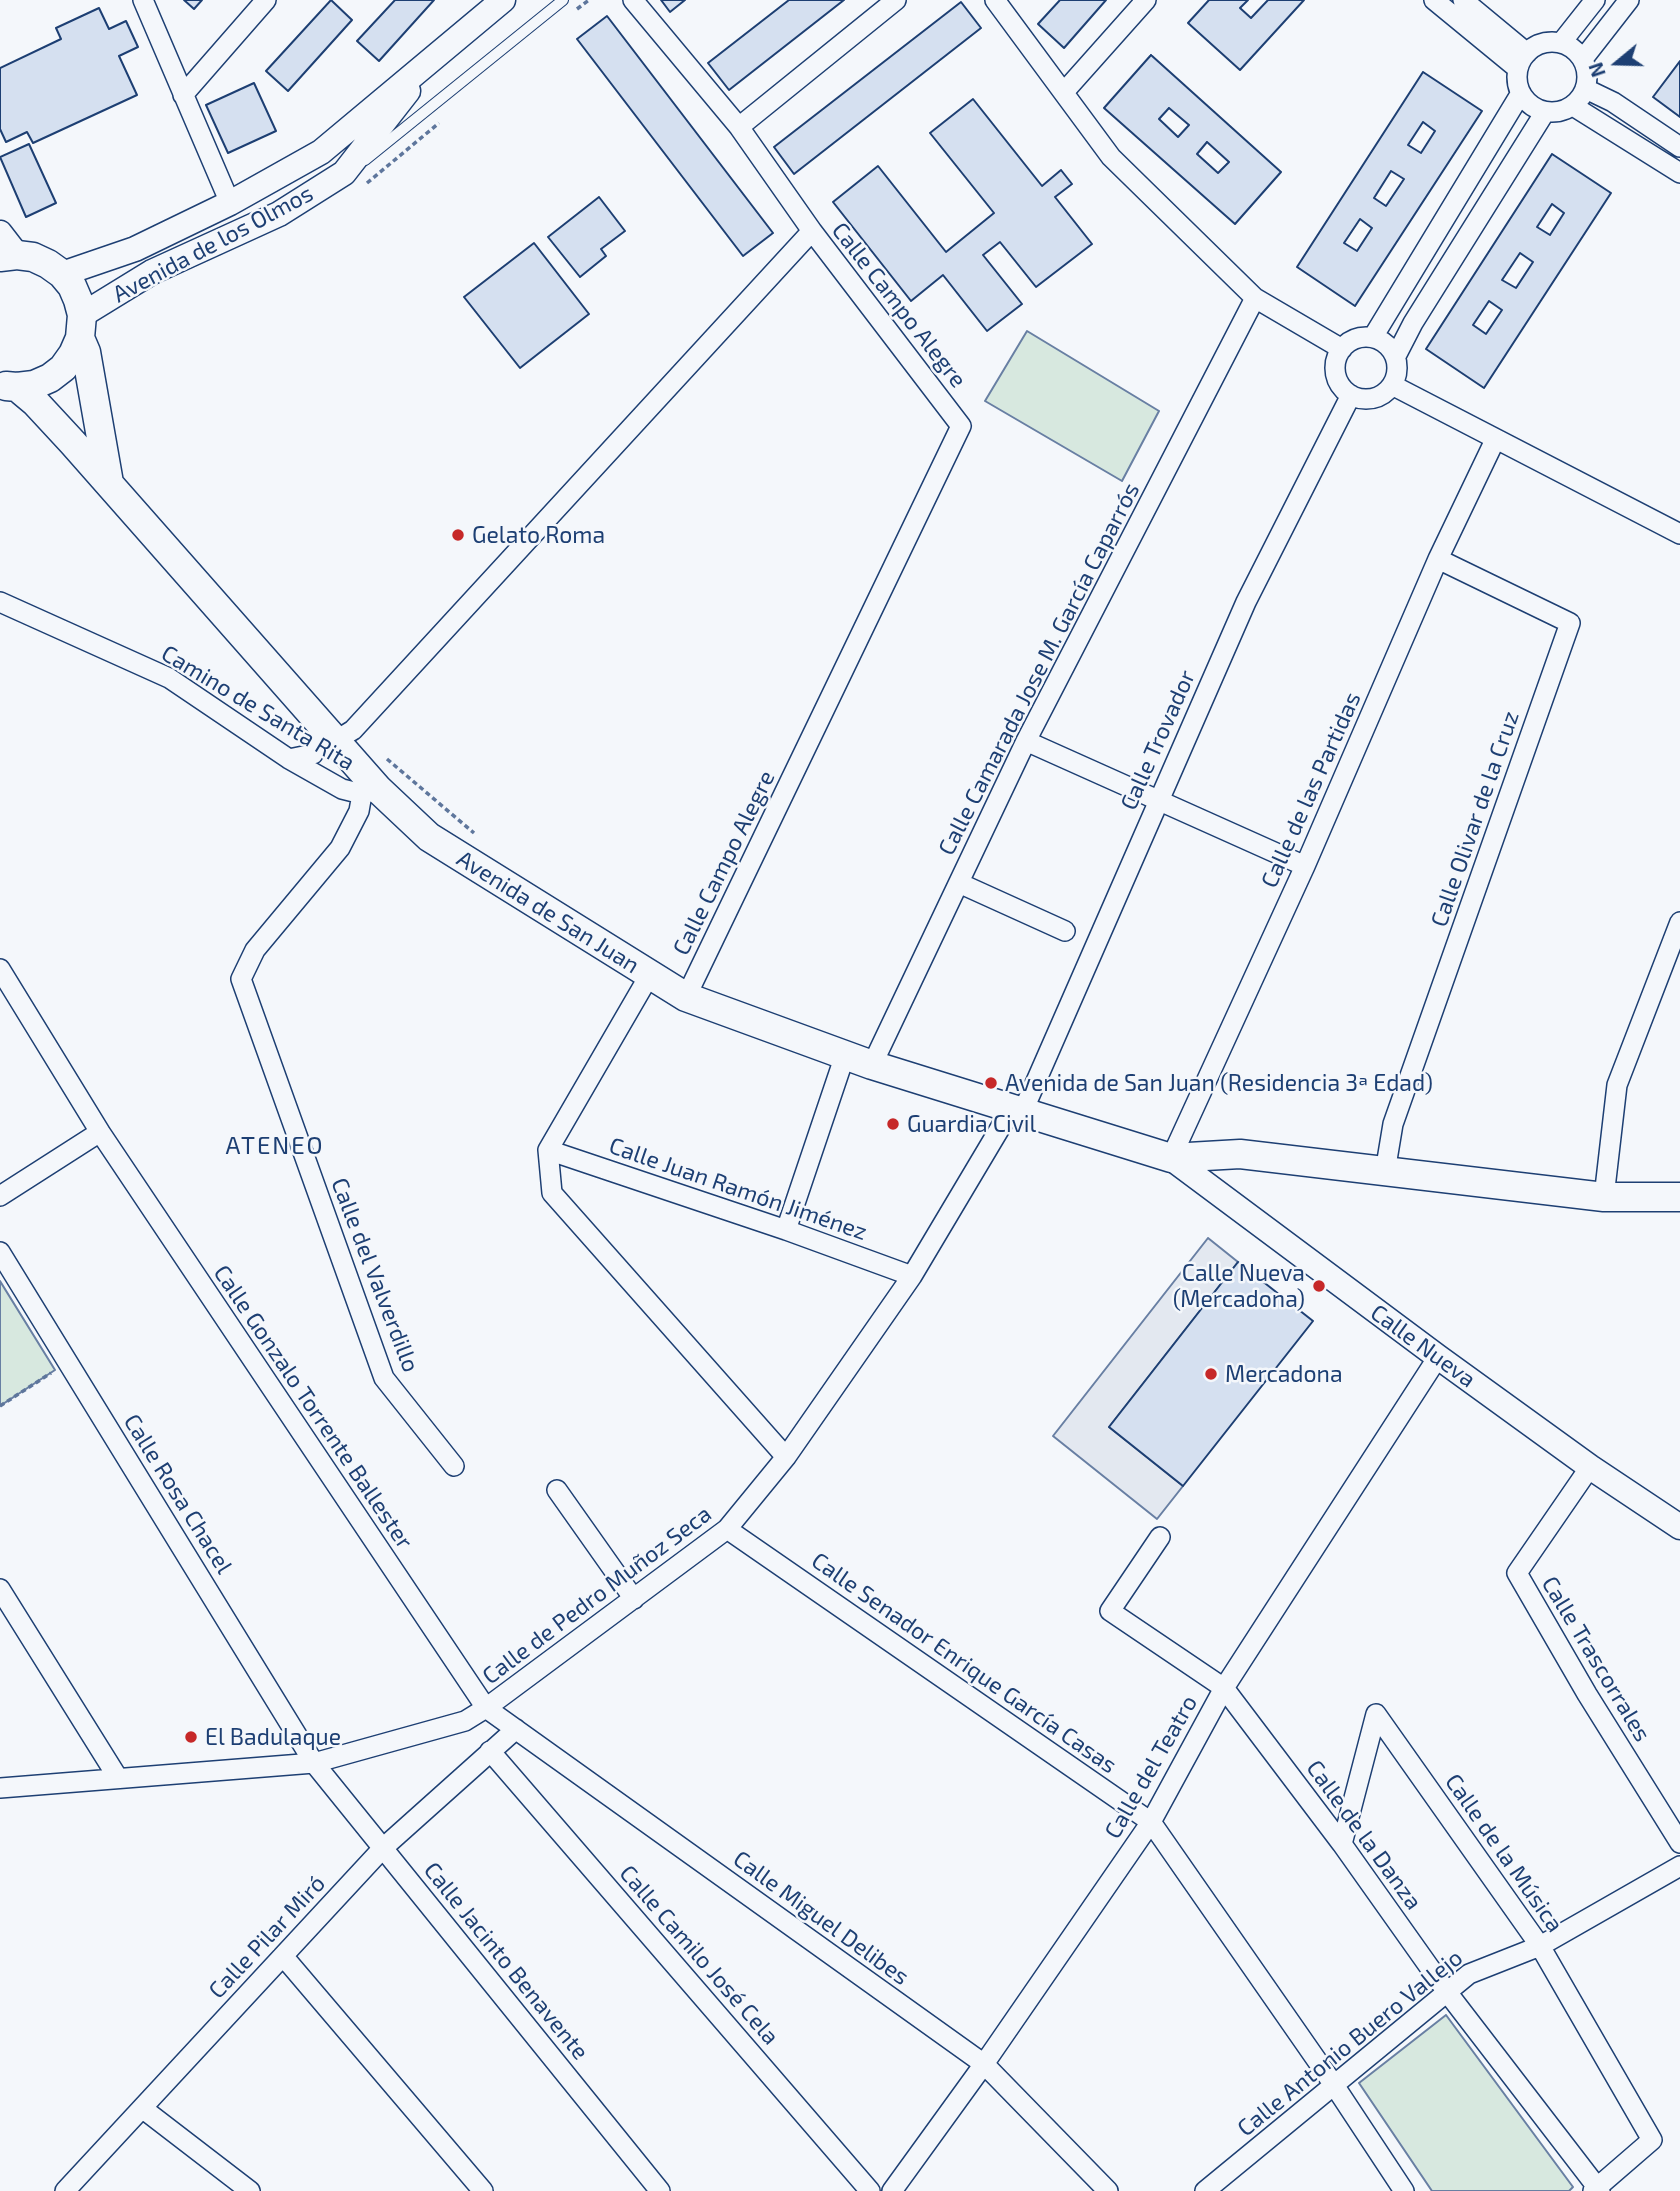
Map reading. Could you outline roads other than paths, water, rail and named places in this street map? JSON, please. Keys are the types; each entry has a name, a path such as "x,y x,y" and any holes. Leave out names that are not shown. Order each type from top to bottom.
{"main road":[{"path":"6,248 48,264 72,286 110,486"},
{"path":"9,386 34,385 57,373 73,354 81,327"},
{"name":"Avenida de San Juan","path":"9,386 36,402 73,443 329,733 370,792 429,837 686,998 872,1065 1171,1158 1240,1154 1604,1197 1680,1197"}],"street":[{"path":"143,0 230,203"},
{"path":"183,95 267,0"},
{"name":"Avenida de los Olmos","path":"62,274 135,249 230,203 321,152 503,0"},
{"path":"633,0 739,127 812,231"},
{"path":"739,127 896,0"},
{"path":"995,0 1111,157 1255,298 1342,349"},
{"path":"1064,92 1146,0"},
{"path":"1434,0 1523,61"},
{"path":"1464,0 1523,61"},
{"path":"1561,43 1595,0"},
{"path":"1583,59 1629,0"},
{"path":"1543,43 1561,43 1571,47 1583,59 1587,77 1586,89 1573,106 1563,111 1545,112 1536,108 1521,93 1517,81 1523,61 1543,43"},
{"name":"Avenida de los Olmos","path":"81,327 152,272 279,214 344,173 439,52"},
{"path":"1586,89 1613,102 1680,147"},
{"path":"1373,337 1521,93"},
{"path":"1573,106 1680,173"},
{"path":"1396,356 1390,347 1373,337 1356,338 1342,349 1337,358 1337,379 1351,395 1369,399 1378,397 1392,385 1396,376 1396,356 1413,323 1545,112"},
{"name":"Calle Campo Alegre","path":"329,733 354,730 812,231 961,426 686,998"},
{"name":"Calle Camarada Jose M. García Caparrós","path":"872,1065 1026,741 1255,298"},
{"path":"1392,385 1680,534"},
{"name":"Calle Trovador","path":"1017,1109 1246,602 1351,395"},
{"name":"Calle de las Partidas","path":"1171,1158 1305,866 1438,559 1495,440"},
{"name":"Calle Olivar de la Cruz","path":"1385,1172 1393,1124 1570,623 1438,559"},
{"name":"Camino de Santa Rita","path":"0,602 169,678 289,759 342,789 370,792"},
{"path":"289,759 313,754 329,733"},
{"path":"1026,741 1305,866"},
{"name":"Calle del Valverdillo","path":"370,792 340,848 255,950 241,979 384,1378 454,1466"},
{"path":"959,883 1065,931"},
{"path":"1604,1197 1617,1085 1680,922"},
{"name":"Calle Gonzalo Torrente Ballester","path":"0,969 100,1132 486,1708"},
{"path":"649,976 548,1150 552,1194 786,1457"},
{"path":"786,1230 845,1055"},
{"name":"Calle de Pedro Muñoz Seca","path":"0,1788 314,1763 465,1721 486,1708 727,1529 786,1457 912,1276 1017,1109"},
{"path":"0,1196 100,1132"},
{"name":"Calle Juan Ramón Jiménez","path":"548,1150 786,1230 912,1276"},
{"path":"1217,1193 1223,1175 1220,1156"},
{"name":"Calle Nueva","path":"1171,1158 1590,1468 1680,1527"},
{"name":"Calle Rosa Chacel","path":"0,1252 314,1763"},
{"name":"Calle del Teatro","path":"892,2191 984,2064 1151,1822 1224,1688 1438,1357"},
{"name":"Calle Trascorrales","path":"1590,1468 1517,1573 1587,1694 1680,1843"},
{"path":"557,1490 634,1599"},
{"name":"Calle Senador Enrique García Casas","path":"727,1529 1151,1822 1334,2085 1404,2191"},
{"name":"Calle de la Danza","path":"1160,1538 1110,1611 1224,1688 1342,1844 1447,1992 1597,2190"},
{"path":"0,1589 118,1777"},
{"name":"Calle Miguel Delibes","path":"486,1708 984,2064 1108,2191"},
{"name":"Calle de la Música","path":"1342,1844 1376,1714 1540,1946 1652,2140 1597,2190"},
{"name":"Calle Pilar Miró","path":"65,2191 383,1848 516,1729"},
{"name":"Calle Camilo José Cela","path":"490,1751 870,2191"},
{"name":"Calle Jacinto Benavente","path":"314,1763 660,2191"},
{"name":"Calle Antonio Buero Vallejo","path":"1205,2191 1469,1974 1540,1946 1680,1866"},
{"path":"282,1956 483,2191"},
{"path":"142,2108 250,2191"}],"lane":[{"name":"Avenida de los Olmos","path":"344,173 376,153 563,0"}],"place":[{"name":"Gelato Roma","path":"458,535"},
{"name":"Avenida de San Juan (Residencia 3ª Edad)","path":"991,1083"},
{"name":"Guardia Civil","path":"893,1124"},
{"name":"Calle Nueva (Mercadona)","path":"1319,1286"},
{"name":"Mercadona","path":"1211,1374"},
{"name":"El Badulaque","path":"191,1737"}],"district":[{"name":"ATENEO","path":"275,1146"}]}
